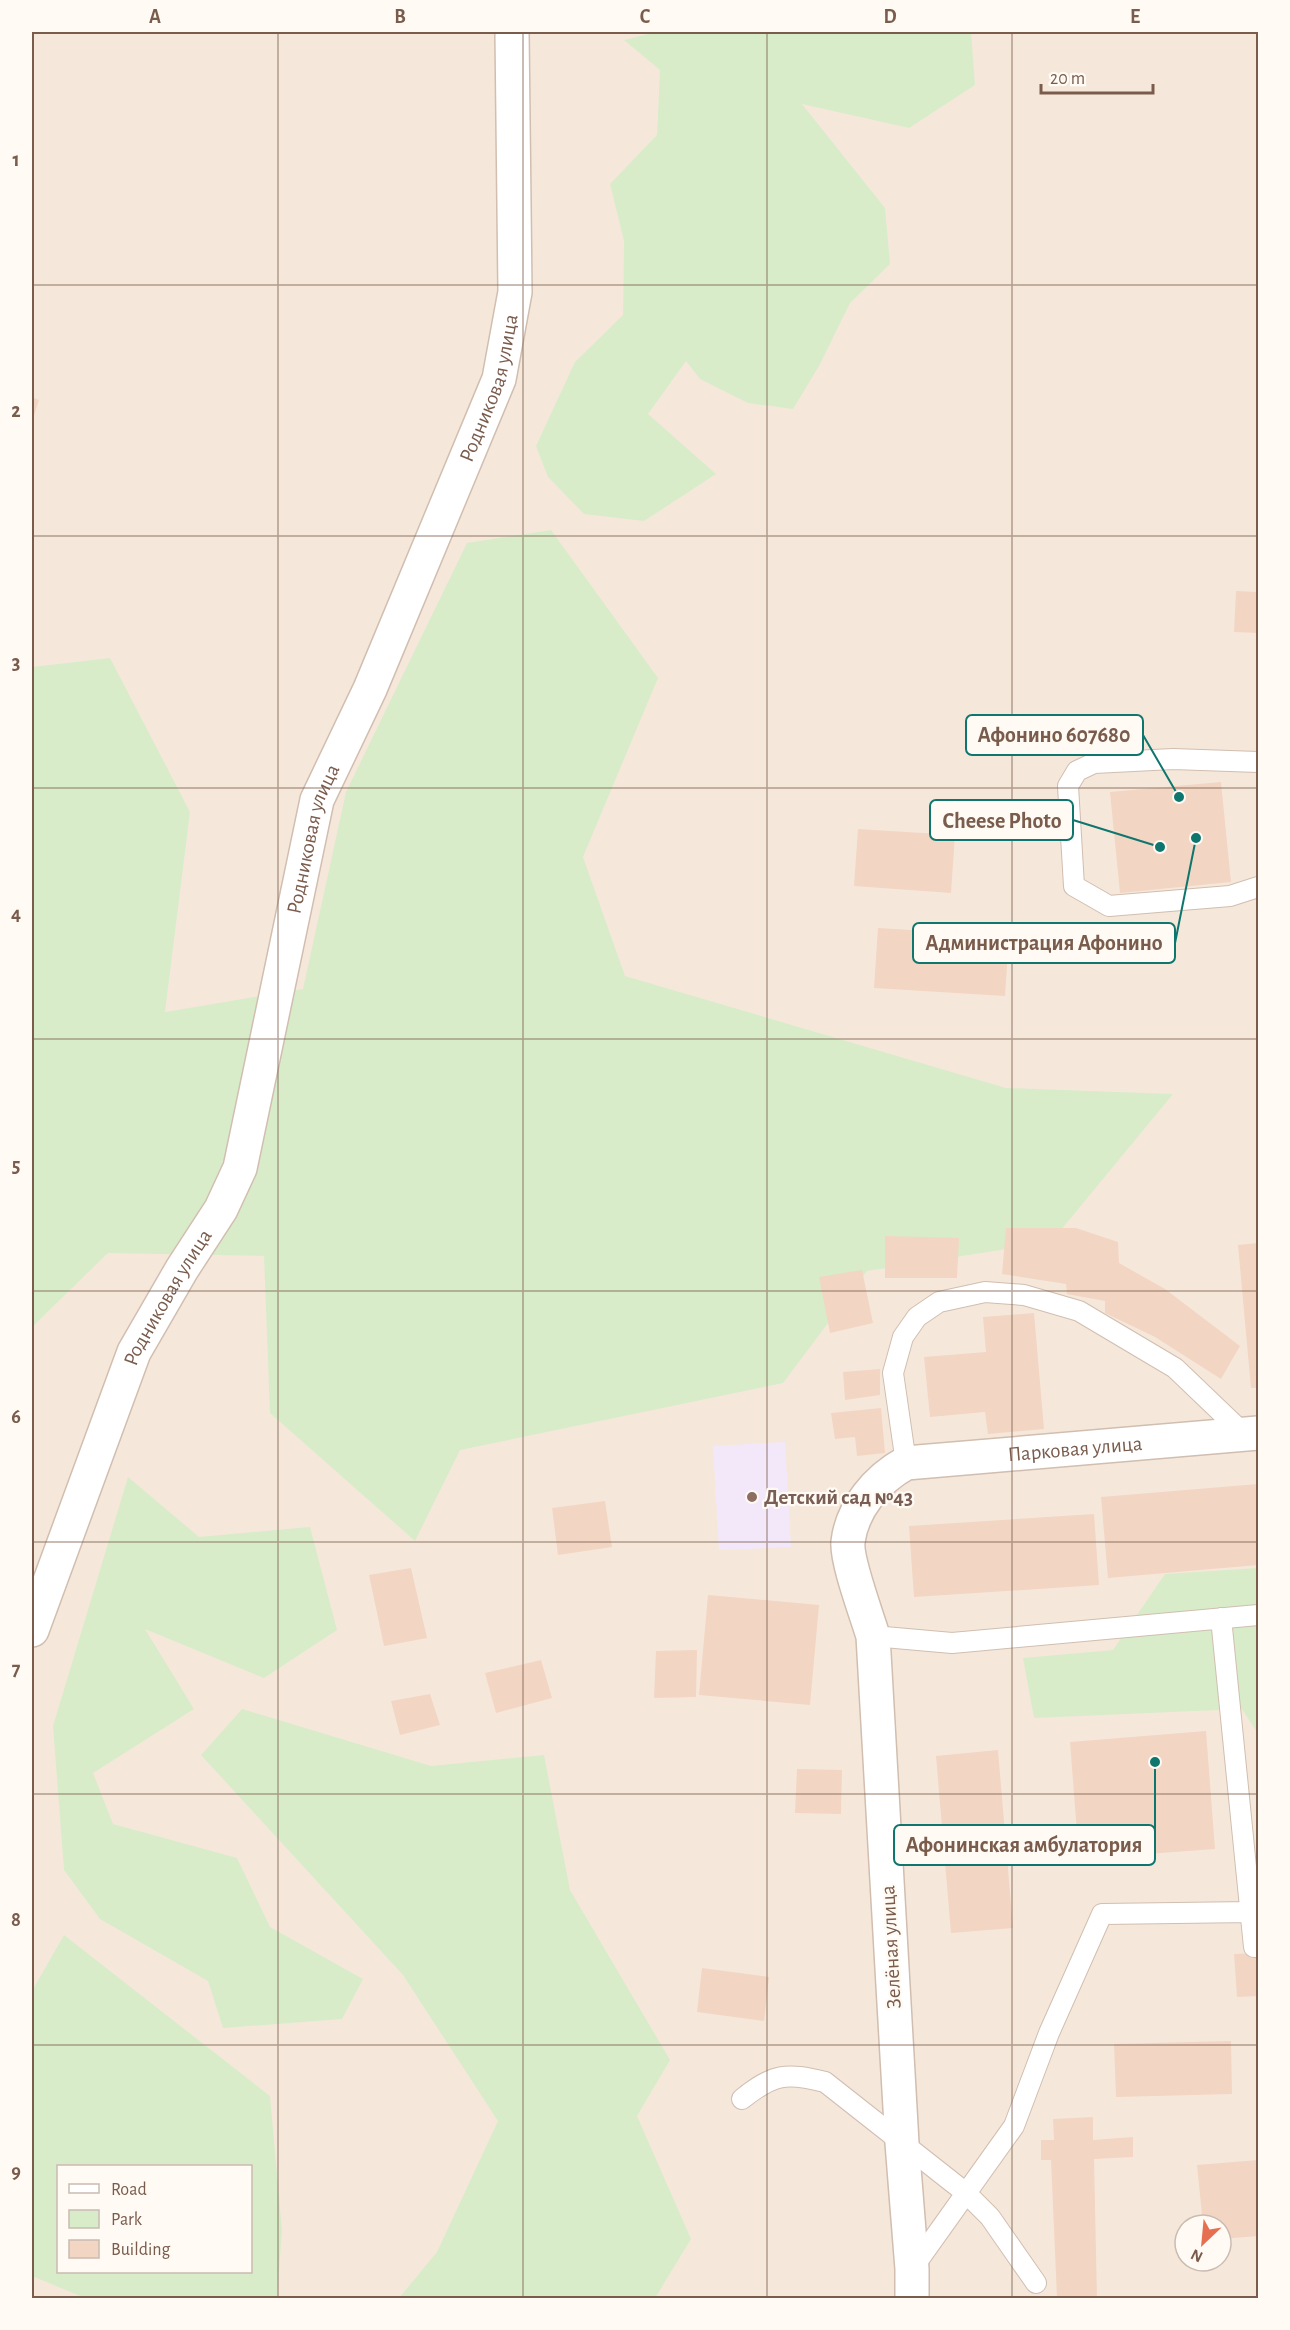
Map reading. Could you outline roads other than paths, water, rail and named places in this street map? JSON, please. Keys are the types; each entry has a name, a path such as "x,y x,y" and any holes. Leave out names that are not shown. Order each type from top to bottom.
{"street":[{"name":"Родниковая улица","path":"32,1630 134,1352 182,1269 221,1209 240,1168 317,800 370,689 499,379 515,291 512,32"},
{"name":"Парковая улица","path":"899,1466 1251,1434"},
{"name":"Зелёная улица","path":"899,1466 870,1491 857,1513 848,1544 855,1577 873,1636 912,2283"}],"lane":[{"path":"1258,762 1173,759 1094,763 1077,771 1068,786 1074,886 1109,906 1230,896 1258,887"},
{"path":"899,1466 893,1373 903,1337 917,1317 939,1302 986,1292 1024,1294 1079,1311 1175,1368 1251,1434"},
{"path":"873,1636 952,1643 1258,1615"},
{"path":"1221,1618 1250,1912 1254,1947 1258,1947"},
{"path":"912,2283 966,2193 1014,2126 1049,2033 1102,1914 1250,1912"},
{"path":"742,2099 761,2084 786,2075 825,2082 966,2193 990,2217 1036,2283"}],"place":[{"name":"Афонино 607680","path":"1179,797"},
{"name":"Администрация Афонино","path":"1196,838"},
{"name":"Cheese Photo","path":"1160,847"},
{"name":"Детский сад №43","path":"752,1497"},
{"name":"Афонинская амбулатория","path":"1155,1762"}]}
